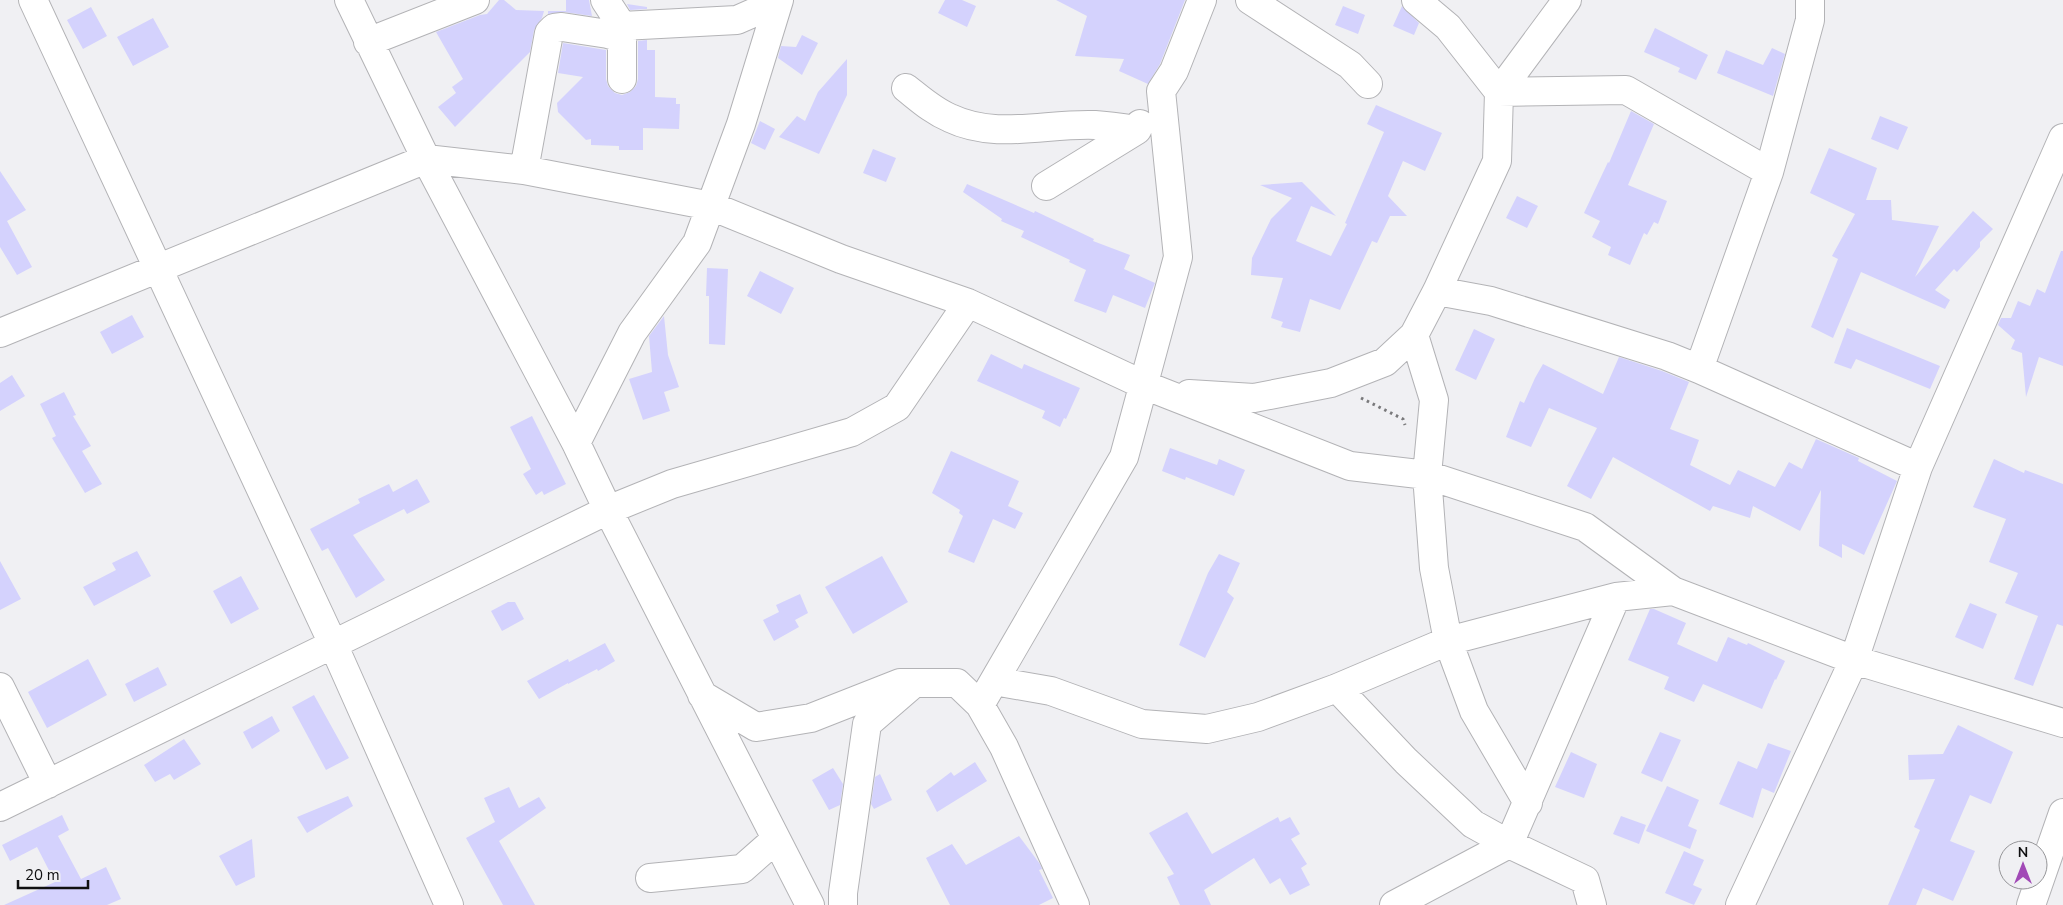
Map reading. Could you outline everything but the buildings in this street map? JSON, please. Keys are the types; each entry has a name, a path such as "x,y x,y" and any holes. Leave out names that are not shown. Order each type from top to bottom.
{"street":[{"path":"33,0 333,644 449,905"},
{"path":"349,0 426,159 576,443 608,510 810,905"},
{"path":"368,42 475,0"},
{"path":"605,0 622,32 622,79"},
{"path":"1046,186 1137,130 1174,71 1202,0"},
{"path":"1250,0 1350,65 1368,84"},
{"path":"1416,0 1448,27 1499,92"},
{"path":"1155,389 1254,398 1331,383 1385,362 1414,335 1438,291 1497,161 1499,92 1567,0"},
{"path":"1699,369 1769,172 1810,20 1810,0"},
{"path":"524,170 549,33 554,28 562,27 608,34 738,20 779,1"},
{"path":"576,443 632,334 697,244 740,124 779,1"},
{"path":"906,88 933,110 951,119 985,129 1022,130 1094,125 1137,130"},
{"path":"1499,92 1626,90 1769,172"},
{"path":"980,705 1124,457 1155,389 1178,257 1161,91"},
{"path":"1740,905 1854,660 1918,467 2063,138"},
{"path":"0,333 426,159 524,170 711,206 842,259 968,303 1155,389 1350,466 1427,475 1586,527 1674,591 1854,660 2063,723"},
{"path":"1438,291 1491,301 1667,356 1918,467"},
{"path":"0,807 608,510 672,484 852,432 897,407 968,303"},
{"path":"1414,335 1434,400 1427,475 1434,568 1448,641 1474,711 1528,803"},
{"path":"994,682 1052,691 1142,724 1207,729 1258,717 1337,688 1448,641 1616,597 1674,591"},
{"path":"1394,905 1509,844 1616,597"},
{"path":"702,695 756,728 811,718 900,683 957,683 980,705 1004,747 1075,905"},
{"path":"843,905 843,893 867,724 915,683"},
{"path":"0,687 48,784"},
{"path":"1337,688 1406,761 1473,824 1509,844 1585,880 1592,905"},
{"path":"2033,903 2063,813"},
{"path":"650,878 742,869 776,839"}],"path":[{"path":"1331,383 1403,419 1406,427"}]}
